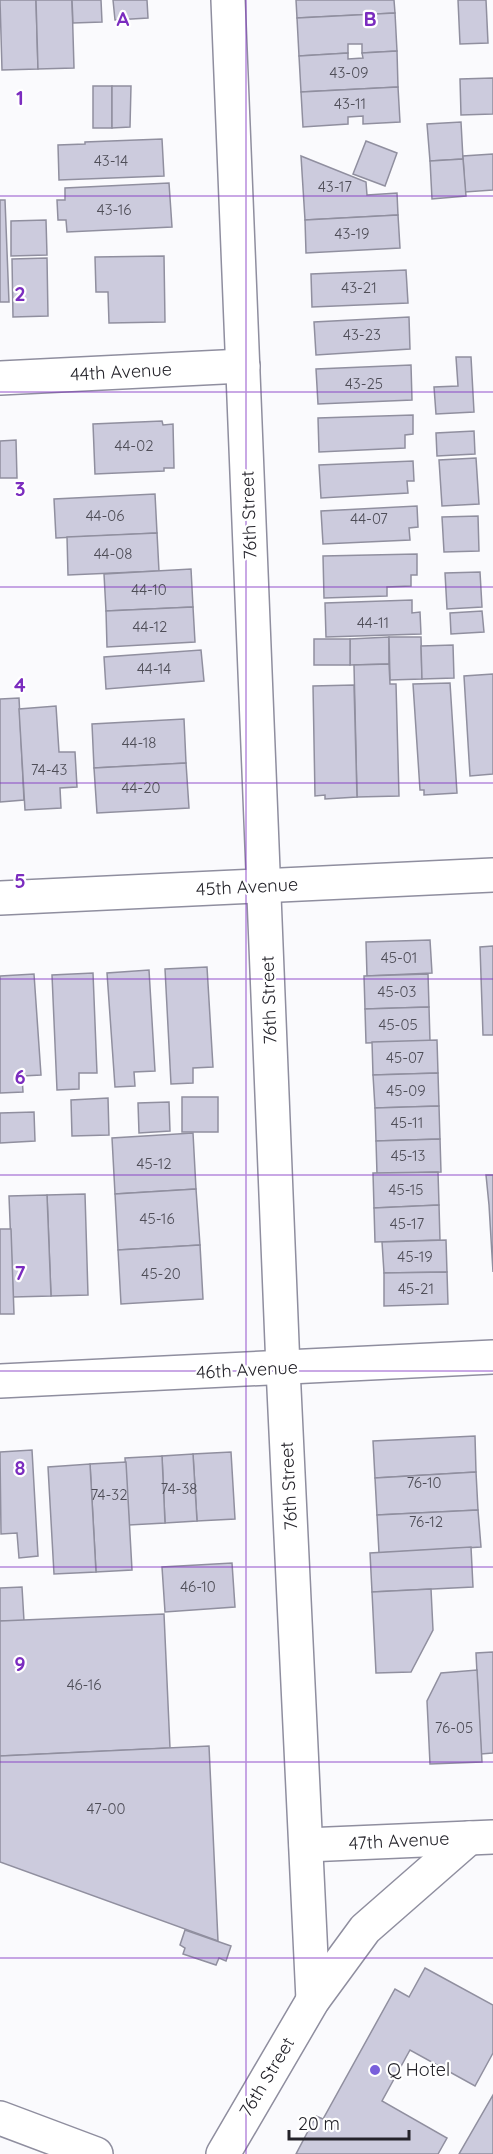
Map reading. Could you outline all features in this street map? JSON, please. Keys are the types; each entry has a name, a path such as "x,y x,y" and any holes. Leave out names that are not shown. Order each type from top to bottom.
{"street":[{"name":"76th Street","path":"228,0 283,1368 313,2000"},
{"name":"44th Avenue","path":"0,378 243,366"},
{"name":"45th Avenue","path":"0,898 493,875"},
{"name":"46th Avenue","path":"0,1381 493,1358"},
{"name":"76th Street","path":"224,2154 313,2000 365,1929 481,1837"},
{"name":"47th Avenue","path":"306,1845 481,1837"},
{"path":"0,2118 96,2154"}],"building":[{"path":"0,0 36,0 38,69 2,70"},
{"path":"36,0 72,0 74,68 38,69"},
{"path":"72,0 101,0 102,22 73,23"},
{"path":"113,0 147,0 148,18 115,20"},
{"path":"296,0 394,0 395,13 297,18"},
{"path":"458,0 486,0 488,43 460,44"},
{"path":"395,13 397,51 362,53 362,44 348,44 348,53 299,56 297,18"},
{"path":"397,51 398,87 301,92 299,56 348,53 348,59 363,58 362,53"},
{"path":"493,78 493,114 461,115 460,79"},
{"path":"93,86 112,86 112,128 93,128"},
{"path":"112,86 131,86 130,127 112,128"},
{"path":"398,87 400,122 363,124 363,116 348,117 348,124 303,127 301,92"},
{"path":"461,122 463,159 430,161 427,124"},
{"path":"162,139 164,176 59,180 58,145"},
{"path":"366,141 397,153 385,186 353,174"},
{"path":"493,154 493,190 465,192 463,156"},
{"path":"301,156 366,182 367,195 397,193 398,215 305,220"},
{"path":"463,159 466,196 432,199 430,161"},
{"path":"169,183 172,227 67,232 66,220 58,220 57,200 65,200 65,188"},
{"path":"0,200 5,200 9,302 0,302"},
{"path":"398,215 400,248 306,253 305,220"},
{"path":"46,220 47,255 11,256 11,221"},
{"path":"164,256 165,322 109,323 108,292 96,292 95,257"},
{"path":"47,258 48,316 13,317 12,259"},
{"path":"406,270 408,303 312,307 311,274"},
{"path":"409,317 410,349 316,355 314,322"},
{"path":"456,357 471,357 474,412 436,414 434,387 458,386"},
{"path":"411,365 412,400 318,404 316,369"},
{"path":"413,415 413,434 405,435 405,448 319,452 318,418"},
{"path":"162,421 163,425 173,424 174,468 164,468 164,471 95,474 93,424"},
{"path":"474,431 475,454 437,456 436,433"},
{"path":"16,440 17,478 0,478 0,441"},
{"path":"476,458 479,504 442,506 439,460"},
{"path":"413,461 414,481 407,481 408,493 321,498 319,465"},
{"path":"155,494 157,533 56,538 54,499"},
{"path":"417,506 418,527 409,528 410,540 323,544 321,511"},
{"path":"478,516 479,551 444,552 442,517"},
{"path":"157,533 159,571 68,575 67,537"},
{"path":"417,554 417,575 411,575 411,586 387,587 387,596 324,598 323,556"},
{"path":"191,569 193,607 106,611 104,574"},
{"path":"480,572 482,607 447,609 445,573"},
{"path":"412,600 412,613 420,612 421,634 326,637 325,603"},
{"path":"193,607 195,642 107,647 106,611"},
{"path":"482,611 484,632 451,634 450,613"},
{"path":"389,637 389,664 350,665 350,639"},
{"path":"389,637 421,637 422,679 390,680"},
{"path":"314,639 350,639 350,665 314,665"},
{"path":"453,645 454,678 422,679 421,646"},
{"path":"201,650 204,681 106,689 104,657"},
{"path":"389,664 390,684 396,684 399,796 357,797 354,665"},
{"path":"493,674 493,774 470,776 464,676"},
{"path":"450,683 457,793 424,795 424,790 420,790 413,684"},
{"path":"354,685 357,797 325,799 325,795 315,796 313,686"},
{"path":"19,698 24,800 0,802 0,699"},
{"path":"56,706 59,752 75,752 77,787 60,788 61,808 25,810 19,709"},
{"path":"184,719 186,763 94,768 92,724"},
{"path":"186,763 189,808 97,813 94,768"},
{"path":"430,940 432,973 367,976 366,942"},
{"path":"493,946 493,1035 483,1035 480,947"},
{"path":"207,967 213,1067 193,1068 193,1083 171,1084 165,969"},
{"path":"149,970 155,1071 134,1072 135,1086 115,1087 107,973"},
{"path":"93,973 97,1073 79,1073 79,1089 57,1090 52,975"},
{"path":"34,974 41,1075 22,1076 23,1092 0,1093 0,976"},
{"path":"428,974 429,1007 365,1009 364,976"},
{"path":"429,1007 430,1041 366,1043 365,1009"},
{"path":"437,1040 438,1073 373,1075 372,1042"},
{"path":"438,1073 439,1106 375,1108 373,1075"},
{"path":"182,1097 218,1097 218,1132 182,1132"},
{"path":"108,1098 109,1135 72,1136 71,1100"},
{"path":"169,1102 170,1131 139,1133 138,1103"},
{"path":"439,1106 440,1139 376,1141 375,1108"},
{"path":"34,1112 35,1141 0,1143 0,1113"},
{"path":"193,1133 196,1189 115,1194 112,1138"},
{"path":"440,1139 441,1172 377,1174 376,1141"},
{"path":"438,1172 439,1205 374,1208 373,1173"},
{"path":"486,1175 493,1175 493,1272 489,1205"},
{"path":"196,1189 200,1245 118,1250 115,1194"},
{"path":"85,1194 88,1295 51,1296 47,1195"},
{"path":"47,1195 51,1296 13,1297 9,1196"},
{"path":"439,1205 440,1240 375,1242 374,1208"},
{"path":"0,1229 11,1229 14,1314 0,1314"},
{"path":"446,1240 447,1272 384,1273 382,1242"},
{"path":"200,1245 203,1299 121,1304 118,1250"},
{"path":"447,1272 448,1304 384,1306 384,1273"},
{"path":"475,1436 476,1472 375,1478 373,1441"},
{"path":"32,1450 38,1556 19,1558 17,1533 1,1534 0,1452"},
{"path":"231,1452 235,1519 197,1521 193,1454"},
{"path":"193,1454 197,1521 165,1523 162,1456"},
{"path":"162,1456 165,1523 129,1525 125,1458"},
{"path":"126,1462 132,1570 96,1572 90,1464"},
{"path":"90,1464 96,1572 54,1574 48,1467"},
{"path":"476,1472 478,1510 377,1515 375,1478"},
{"path":"478,1510 481,1547 379,1553 377,1515"},
{"path":"471,1547 473,1587 372,1592 370,1553"},
{"path":"232,1563 235,1607 165,1612 162,1567"},
{"path":"22,1587 24,1621 0,1621 0,1588"},
{"path":"431,1589 433,1630 411,1672 376,1673 372,1592"},
{"path":"164,1614 170,1748 0,1756 0,1621"},
{"path":"493,1652 493,1753 481,1754 476,1653"},
{"path":"477,1670 482,1762 430,1764 427,1701 441,1673"},
{"path":"209,1746 218,1941 0,1862 0,1756"},
{"path":"185,1930 231,1946 226,1961 219,1958 216,1965 183,1954 185,1948 180,1945"},
{"name":"Q Hotel","path":"425,1968 493,2005 493,2053 475,2086 410,2050 382,2101 447,2138 438,2154 296,2154 316,2116 323,2119 395,1989 409,1997"},
{"path":"493,2095 493,2154 459,2154"}],"place":[{"name":"Q Hotel","path":"375,2070"}]}
